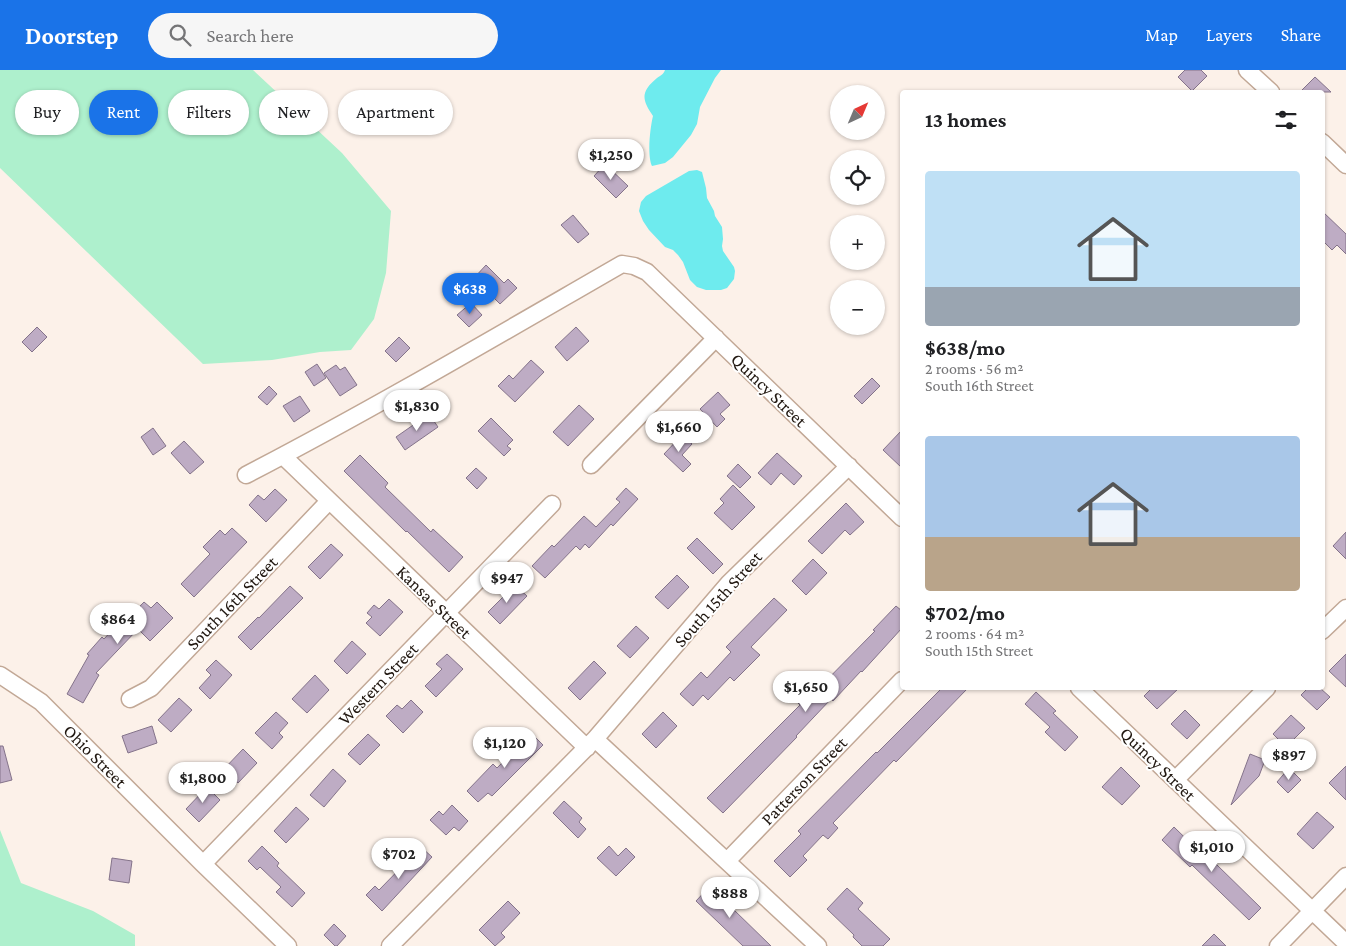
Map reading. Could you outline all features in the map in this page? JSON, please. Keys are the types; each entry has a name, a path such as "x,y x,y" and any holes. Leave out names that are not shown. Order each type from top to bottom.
{"street":[{"path":"1247,70 1269,90"},
{"path":"1325,145 1346,165"},
{"name":"Quincy Street","path":"283,456 622,264 634,266 647,272 900,516"},
{"path":"591,465 716,338"},
{"path":"246,475 283,456"},
{"name":"Kansas Street","path":"283,456 446,613 591,743 727,861 818,946"},
{"name":"South 15th Street","path":"390,946 591,743 729,583 849,466"},
{"name":"South 16th Street","path":"130,699 151,688 329,501"},
{"name":"Western Street","path":"203,864 552,504"},
{"path":"1325,628 1346,608"},
{"name":"Ohio Street","path":"2,676 41,702 288,946"},
{"name":"Patterson Street","path":"727,861 900,682"},
{"name":"Quincy Street","path":"1081,690 1346,943"},
{"path":"1175,780 1265,690"},
{"path":"1278,946 1346,876"}],"green space":[{"path":"0,70 253,70 274,90 259,90 259,135 323,135 342,153 391,211 386,273 374,319 351,350 320,352 272,360 203,364 0,168"},
{"path":"0,830 21,883 93,911 135,935 135,946 0,946"}],"water":[{"path":"665,70 721,70 700,107 697,124 691,135 673,157 665,163 652,166 649,149 653,116 644,96 651,83 663,74"},
{"path":"697,170 702,172 707,198 722,227 723,251 735,271 734,279 727,288 721,290 706,290 697,287 690,280 678,255 673,250 665,247 649,230 639,211 641,202 646,196 689,171"}],"building":[{"path":"1185,70 1201,70 1207,76 1193,90 1178,77"},
{"path":"1315,77 1331,92 1325,92 1325,90 1302,90"},
{"path":"605,164 628,186 616,198 594,176"},
{"path":"1325,214 1346,234 1346,254 1337,245 1332,250 1325,243"},
{"path":"573,215 589,234 578,243 561,225"},
{"path":"486,265 504,283 508,279 517,288 500,304 474,278"},
{"path":"471,303 482,315 469,327 457,315"},
{"path":"37,327 47,337 32,352 22,342"},
{"path":"576,327 589,341 567,361 555,347"},
{"path":"399,337 410,348 396,362 385,351"},
{"path":"531,360 544,372 515,402 498,386 509,375 513,379"},
{"path":"317,364 326,378 314,386 305,372"},
{"path":"336,365 340,370 345,367 357,385 340,396 324,373"},
{"path":"872,378 880,386 862,404 854,396"},
{"path":"269,386 277,394 267,405 258,397"},
{"path":"718,392 730,405 720,414 725,419 717,427 700,409"},
{"path":"300,396 310,411 294,422 283,406"},
{"path":"579,405 594,419 568,446 553,432"},
{"path":"429,414 438,427 405,450 396,437"},
{"path":"491,418 513,440 507,446 511,449 504,456 478,431"},
{"path":"153,428 166,446 153,455 141,437"},
{"path":"900,432 900,466 883,450"},
{"path":"682,435 692,444 682,455 691,464 683,472 664,454"},
{"path":"184,441 204,462 190,474 171,453"},
{"path":"777,453 802,476 794,485 781,473 771,485 758,473"},
{"path":"360,455 388,483 385,487 431,532 433,529 463,557 449,572 344,471"},
{"path":"738,464 751,477 740,488 727,476"},
{"path":"476,468 487,478 477,489 466,478"},
{"path":"733,485 755,507 732,530 714,513 724,503 720,499"},
{"path":"626,488 638,499 589,548 585,544 580,550 576,546 545,578 532,566 552,545 554,547 584,516 596,527 620,502 616,499"},
{"path":"275,489 287,500 266,522 249,505 258,495 264,500"},
{"path":"846,503 864,522 850,535 845,530 822,554 808,541"},
{"path":"232,528 247,542 194,597 181,584 210,554 203,547 220,530 225,535"},
{"path":"1346,532 1346,559 1333,546"},
{"path":"697,538 723,564 713,574 687,548"},
{"path":"331,544 343,555 320,579 308,567"},
{"path":"813,559 827,573 806,595 792,581"},
{"path":"677,575 689,587 668,609 655,597"},
{"path":"515,585 527,596 500,624 488,612"},
{"path":"290,586 303,598 251,650 238,637"},
{"path":"774,598 787,610 751,647 760,655 734,681 730,677 708,700 703,695 693,706 680,694 701,672 707,678 731,652 726,647"},
{"path":"389,599 403,612 380,636 366,623 372,617 367,613 374,605 379,609"},
{"path":"144,602 151,608 157,602 173,618 150,641 138,629 96,673 99,675 83,703 67,694 89,655 87,654 102,637 104,639 114,628 116,631"},
{"path":"896,606 900,609 900,630 862,672 833,701 831,699 723,813 707,798 800,705 794,699 805,688 812,695 875,631 873,630"},
{"path":"636,626 649,638 630,658 617,646"},
{"path":"352,641 366,654 347,674 334,661"},
{"path":"447,654 463,669 436,697 425,686 442,669 436,664"},
{"path":"1346,654 1346,687 1329,671"},
{"path":"216,660 232,675 210,699 199,688 211,675 206,670"},
{"path":"594,661 606,673 580,700 568,688"},
{"path":"315,675 329,690 307,713 292,699"},
{"path":"940,690 966,690 833,823 838,828 828,839 823,835 803,856 807,860 790,877 774,861 801,834 798,831"},
{"path":"1150,690 1177,690 1157,709 1144,696"},
{"path":"1306,690 1322,690 1330,697 1317,710 1301,695"},
{"path":"1036,692 1056,711 1053,713 1078,737 1065,751 1045,732 1050,727 1025,704"},
{"path":"179,698 192,710 171,732 158,720"},
{"path":"411,700 423,712 403,733 386,716 397,705 402,709"},
{"path":"1185,710 1200,725 1187,739 1171,724"},
{"path":"276,712 288,723 279,733 283,737 272,749 255,733"},
{"path":"663,712 677,726 656,748 642,734"},
{"path":"1291,715 1305,728 1286,747 1273,734"},
{"path":"152,726 157,743 128,753 122,736"},
{"path":"531,733 543,745 492,796 488,793 478,802 467,791 493,764 497,768"},
{"path":"368,734 380,745 360,765 348,754"},
{"path":"0,746 3,746 12,780 0,783"},
{"path":"243,749 257,763 238,783 223,770"},
{"path":"1250,754 1265,760 1259,776 1231,805"},
{"path":"1346,766 1346,800 1329,783"},
{"path":"1121,767 1140,786 1122,805 1102,787"},
{"path":"1289,768 1301,780 1288,793 1277,782"},
{"path":"333,769 346,781 324,807 310,795"},
{"path":"207,787 220,800 199,822 186,809"},
{"path":"564,801 582,818 579,822 586,829 578,838 553,813"},
{"path":"452,805 468,821 459,831 454,827 446,835 430,820 439,811 443,815"},
{"path":"296,807 309,819 286,843 274,831"},
{"path":"1317,812 1334,827 1313,849 1297,834"},
{"path":"1174,827 1214,866 1216,864 1261,908 1249,920 1192,865 1190,867 1162,840"},
{"path":"262,846 279,863 277,866 305,893 292,907 276,892 281,887 260,867 257,870 248,861"},
{"path":"609,846 618,856 626,848 635,857 616,876 597,858"},
{"path":"421,847 432,857 382,911 366,895 375,886 379,890"},
{"path":"112,858 132,861 129,883 109,880"},
{"path":"710,886 771,946 743,946 696,901"},
{"path":"847,888 863,903 858,909 890,939 883,946 862,946 853,937 854,935 827,909"},
{"path":"508,901 520,913 501,933 505,937 495,946 479,930"},
{"path":"334,924 346,936 337,946 324,935"},
{"path":"1214,934 1226,946 1202,946"}]}
